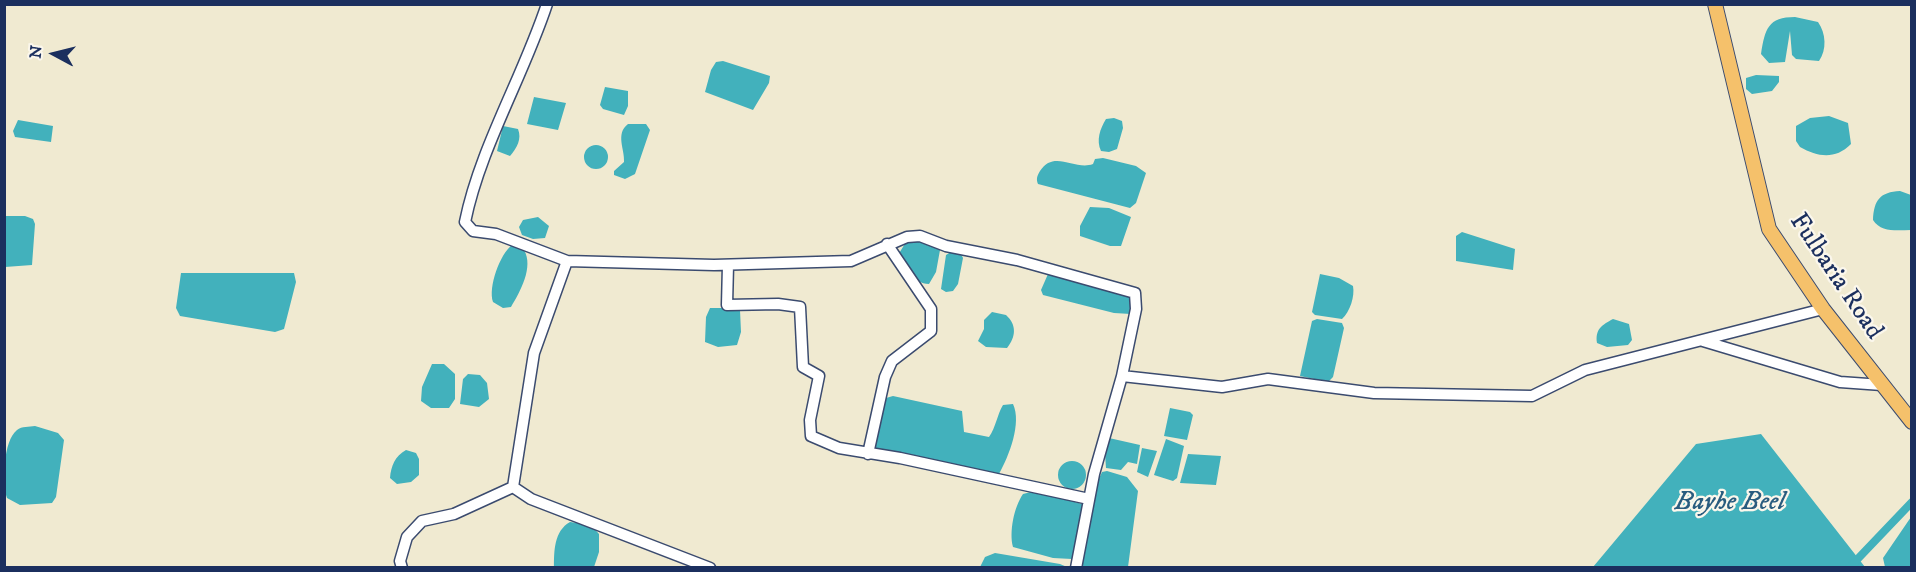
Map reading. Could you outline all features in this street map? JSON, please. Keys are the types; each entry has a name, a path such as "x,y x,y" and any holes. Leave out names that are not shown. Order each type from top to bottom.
{"main road":[{"name":"Fulbaria Road","path":"1715,4 1769,229 1823,309 1911,422"}],"street":[{"path":"547,4 488,154 465,222 473,231 496,234 567,261 728,265 851,261 887,244 907,237 921,236 946,246 1017,260 1135,293 1137,299 1122,376 1089,498 1076,567"},
{"path":"868,454 885,377 892,361 931,331 931,309 887,244"},
{"path":"513,487 534,353 567,261"},
{"path":"728,265 727,305 778,304 800,307 802,367 819,376 810,420 811,436 839,448 1089,498"},
{"path":"1122,376 1222,387 1269,379 1374,393 1532,396 1585,370 1823,309"},
{"path":"1702,341 1840,382 1882,385"},
{"path":"402,567 400,561 407,537 422,522 454,514 513,487"},
{"path":"513,487 531,499 710,567"}],"water":[{"path":"1795,17 1818,22 1823,31 1822,57 1819,61 1796,59 1792,55 1790,31 1785,62 1769,63 1761,54 1766,31 1773,22 1779,19"},
{"path":"723,61 770,76 769,83 753,110 705,92 711,70 716,62"},
{"path":"1756,75 1779,76 1779,82 1772,91 1752,94 1746,89 1746,78"},
{"path":"605,87 628,91 628,106 624,115 603,109 600,105"},
{"path":"534,97 566,103 558,130 527,124"},
{"path":"1829,116 1848,123 1851,144 1833,155 1820,155 1800,147 1796,141 1796,126 1810,118"},
{"path":"1114,118 1122,121 1123,128 1117,149 1109,152 1101,151 1099,135 1102,127 1106,119"},
{"path":"18,120 53,126 51,142 15,137 13,131"},
{"path":"628,124 646,124 650,130 635,174 625,179 614,175 614,171 624,162 621,137"},
{"path":"503,126 518,129 519,133 518,143 510,156 497,151"},
{"path":"596,145 601,146 607,152 607,162 601,168 596,169 591,168 585,162 584,157 585,152 591,146"},
{"path":"1103,158 1136,166 1146,173 1136,203 1130,208 1038,184 1037,178 1040,171 1052,162 1086,165 1093,164 1095,159"},
{"path":"1900,191 1911,195 1911,230 1890,230 1880,227 1873,220 1879,198 1887,193"},
{"path":"1090,207 1109,208 1131,217 1121,246 1110,246 1080,236 1080,226"},
{"path":"4,216 25,216 33,219 35,224 32,265 5,267"},
{"path":"538,217 549,226 545,238 533,239 522,235 519,227 523,220"},
{"path":"1462,232 1515,249 1513,270 1456,261 1456,236"},
{"path":"914,240 940,250 936,272 929,284 914,278 898,255 906,242"},
{"path":"512,245 524,250 527,257 527,272 511,307 503,308 493,302 492,288 499,263"},
{"path":"951,252 961,254 963,258 958,284 953,291 946,292 941,289 946,255"},
{"path":"181,273 294,273 296,282 284,329 275,332 180,316 176,308"},
{"path":"1048,274 1134,298 1131,314 1114,313 1043,295 1041,290"},
{"path":"1320,274 1339,278 1353,286 1351,304 1342,319 1315,315 1312,312"},
{"path":"710,308 740,310 741,332 737,345 718,347 705,342 706,317"},
{"path":"992,312 1006,315 1014,327 1014,335 1007,348 986,347 978,341 984,329 984,320"},
{"path":"1317,319 1342,323 1344,328 1333,377 1328,382 1300,376 1312,321"},
{"path":"1613,319 1629,324 1632,340 1628,345 1607,347 1597,343 1600,328"},
{"path":"432,364 444,364 455,374 455,399 449,408 431,408 421,401 422,387"},
{"path":"468,374 480,375 487,383 489,399 479,407 460,404 463,379"},
{"path":"893,396 962,411 964,432 989,437 1003,405 1013,404 1015,430 1007,458 999,474 994,476 948,468 872,448 886,398"},
{"path":"1170,408 1190,412 1193,415 1187,440 1164,436"},
{"path":"35,426 58,433 64,440 56,497 52,503 20,505 7,498 5,491 6,452 12,435 17,430"},
{"name":"Bayhe Beel","path":"1761,434 1865,567 1593,567 1696,444"},
{"path":"1109,438 1140,445 1137,464 1128,462 1121,470 1106,468 1105,454"},
{"path":"1166,439 1184,446 1177,478 1173,481 1154,475"},
{"path":"1142,448 1157,451 1148,477 1137,472"},
{"path":"406,450 416,453 419,459 419,475 411,482 397,484 390,478 391,469 396,458"},
{"path":"1188,454 1221,456 1216,485 1180,483"},
{"path":"1072,461 1082,465 1086,475 1082,485 1072,489 1062,485 1058,475 1062,465"},
{"path":"1107,471 1127,477 1138,491 1128,567 1080,568 1097,483 1102,472"},
{"path":"1035,491 1082,504 1083,512 1072,559 1053,558 1013,547 1012,527 1017,506 1023,494"},
{"path":"1911,517 1911,567 1885,567 1883,558"},
{"path":"570,522 591,525 599,534 599,552 594,567 554,568 558,536"},
{"path":"995,553 1067,567 980,567 985,557"}],"waterway":[{"path":"1849,568 1912,502"}]}
